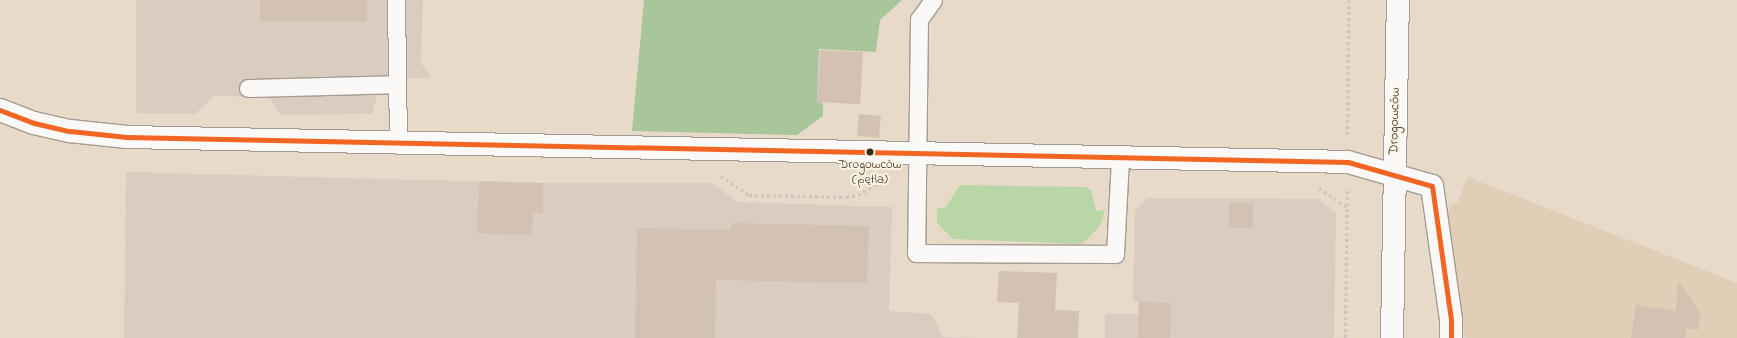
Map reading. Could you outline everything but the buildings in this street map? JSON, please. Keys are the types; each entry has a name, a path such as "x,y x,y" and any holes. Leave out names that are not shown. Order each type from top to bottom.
{"street":[{"name":"Drogowców","path":"1392,338 1398,0"},
{"path":"0,110 48,126 127,137 1348,162 1432,186 1451,320 1451,338"}],"lane":[{"path":"396,0 398,143"},
{"path":"933,0 918,19 919,154 916,254 1115,254 1120,158"},
{"path":"248,88 396,84"}],"shaded area":[{"path":"136,0 423,0 421,63 431,78 382,79 372,114 281,115 269,97 214,96 195,114 136,113"},
{"path":"126,172 543,183 712,183 738,202 892,207 889,311 931,314 943,337 979,338 124,338"},
{"path":"1468,177 1737,283 1737,338 1465,338 1456,294 1447,215 1450,206 1458,202"},
{"path":"1147,198 1317,199 1336,213 1334,338 1105,338 1105,314 1138,314 1138,302 1133,302 1135,211"}],"green space":[{"path":"644,0 902,0 880,20 876,52 819,49 817,102 823,103 823,116 797,135 632,131"},
{"path":"960,185 1085,187 1091,190 1096,211 1105,210 1100,226 1082,244 953,239 937,223 937,209 946,207"}],"transit line":[{"path":"0,110 34,123 70,131 127,137 1348,162 1432,186 1451,320 1451,338"}],"place":[{"name":"Drogowców (pętla)","path":"870,152"}]}
